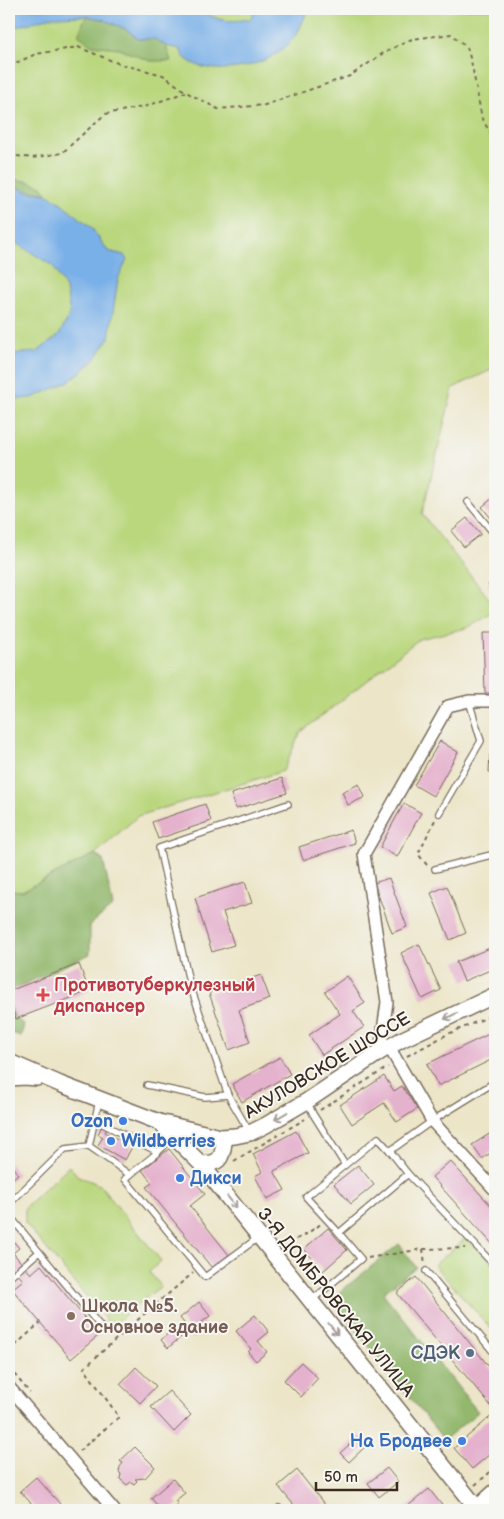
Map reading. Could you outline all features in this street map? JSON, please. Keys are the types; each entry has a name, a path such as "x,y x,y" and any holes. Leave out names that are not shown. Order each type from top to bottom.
{"street":[{"path":"495,701 469,701 448,706 364,854 387,1002 385,1050 398,1061 432,1121 495,1190"},
{"name":"АКУЛОВСКОЕ ШОССЕ","path":"9,1062 159,1122 213,1134 236,1136 250,1133 310,1108 385,1050 403,1039 495,995"},
{"name":"АКУЛОВСКОЕ ШОССЕ","path":"9,1070 60,1084"},
{"path":"9,1078 43,1079"},
{"name":"3-Я ДОМБРОВСКАЯ УЛИЦА","path":"159,1122 201,1164 477,1510"},
{"path":"190,1152 198,1135 213,1134 224,1143 222,1154 213,1164 201,1164"},
{"path":"9,1387 114,1510"},
{"path":"477,1510 495,1492"}],"lane":[{"path":"468,502 495,535"},
{"path":"439,813 481,741 469,701"},
{"path":"250,1133 228,1095 190,982 158,848 288,804"},
{"path":"435,869 495,854"},
{"path":"390,1151 432,1121 495,1082"},
{"path":"147,1085 205,1097 228,1095"},
{"path":"89,1146 100,1099"},
{"path":"310,1108 345,1165"},
{"path":"95,1120 158,1152"},
{"path":"174,1136 125,1179 205,1278 259,1237"},
{"path":"310,1301 361,1259 306,1197 378,1138 408,1174 495,1266"},
{"path":"9,1204 65,1149 89,1146 130,1175"},
{"path":"339,1233 408,1174"},
{"path":"9,1215 106,1332"},
{"path":"9,1278 39,1252"},
{"path":"426,1271 495,1354"}],"path":[{"path":"9,66 36,54 78,47 120,64 163,75 186,92 218,109 265,105 350,76 385,52 412,39 451,34 467,47 482,119 495,140"},
{"path":"9,155 32,158 62,153 105,114 147,106 186,92"},
{"path":"435,869 425,864 418,854 439,813"},
{"path":"234,1161 310,1108 448,1034 495,1014"},
{"path":"278,1245 302,1237 327,1220"},
{"path":"361,1259 423,1249 477,1247"},
{"path":"423,1249 426,1271"},
{"path":"79,1451 119,1417 84,1368 198,1268"},
{"path":"9,1350 40,1323"},
{"path":"474,1486 495,1468"}],"green space":[{"path":"9,9 495,9 495,368 453,388 422,514 495,606 495,612 467,628 419,639 300,733 283,771 138,816 95,854 22,891 9,890 9,867 13,849 9,836"},
{"path":"86,16 102,19 126,29 138,39 155,38 166,46 171,61 150,61 117,48 92,45 78,35"},
{"path":"9,179 27,181 42,186 47,194 25,191 9,182"},
{"path":"95,854 103,860 113,906 90,925 90,954 9,991 9,890 22,891"},
{"path":"9,999 16,1019 24,1025 21,1036 9,1032"},
{"path":"69,1166 78,1176 100,1185 161,1261 149,1272 161,1286 111,1326 25,1223 25,1207"},
{"path":"467,1237 495,1266 495,1333 434,1265"},
{"path":"399,1244 416,1267 383,1293 478,1412 444,1440 331,1299"}],"water":[{"path":"9,9 176,9 190,13 203,12 216,18 231,21 250,19 257,9 307,9 304,20 284,48 263,61 236,68 222,69 196,65 183,56 180,49 166,46 155,39 138,39 126,29 102,19 86,16 51,17 9,29"},
{"path":"9,182 25,191 47,194 60,202 91,227 108,251 124,255 127,260 118,279 109,338 94,361 68,382 32,398 9,400 9,354 37,352 59,335 70,314 66,289 53,266 11,240 9,232"}],"building":[{"path":"495,496 495,523 482,507"},
{"path":"467,518 481,534 464,547 451,531"},
{"path":"495,579 495,593 488,585"},
{"path":"483,633 495,633 495,693 485,693"},
{"path":"440,741 458,752 433,796 414,785"},
{"path":"490,754 495,754 495,772 489,772"},
{"path":"282,778 287,793 236,809 231,794"},
{"path":"359,784 365,797 348,805 342,792"},
{"path":"404,803 421,813 397,857 380,847"},
{"path":"205,804 211,821 158,839 152,822"},
{"path":"351,830 355,843 303,860 299,847"},
{"path":"389,878 407,927 392,933 374,883"},
{"path":"245,882 252,903 223,912 234,945 212,952 195,898"},
{"path":"447,886 466,933 450,940 431,893"},
{"path":"419,944 441,990 422,999 401,953"},
{"path":"495,946 495,968 464,981 456,962"},
{"name":"Противотуберкулезный диспансер","path":"79,964 89,991 16,1019 9,999 9,991"},
{"path":"261,975 270,999 239,1010 250,1042 229,1050 209,993"},
{"path":"347,976 365,1003 353,1011 364,1027 322,1055 309,1035 340,1014 325,992"},
{"path":"495,1031 495,1058 438,1086 427,1064"},
{"path":"280,1057 290,1074 242,1102 232,1084"},
{"path":"384,1076 394,1091 402,1086 417,1109 397,1122 384,1103 352,1124 340,1105"},
{"name":"Wildberries","path":"102,1126 107,1128 105,1132 132,1147 125,1160 98,1145 103,1137 98,1134"},
{"path":"296,1131 308,1153 274,1171 285,1190 267,1199 255,1176 262,1172 253,1154"},
{"path":"494,1131 495,1150 482,1159 472,1145"},
{"path":"169,1149 205,1194 190,1206 229,1255 212,1268 146,1187 152,1183 142,1170"},
{"path":"450,1161 495,1210 495,1247 432,1177"},
{"path":"9,1163 18,1174 9,1182"},
{"path":"358,1165 374,1185 351,1204 334,1184"},
{"path":"328,1228 347,1250 323,1271 304,1249"},
{"path":"9,1236 19,1248 13,1253 31,1274 41,1265 99,1335 71,1359 12,1289 23,1280 9,1264"},
{"path":"416,1277 495,1374 495,1411 397,1293"},
{"path":"199,1302 210,1316 202,1322 206,1327 194,1336 180,1318"},
{"path":"255,1315 269,1332 258,1341 267,1352 256,1361 248,1352 251,1349 236,1331"},
{"path":"173,1329 181,1337 168,1348 161,1340"},
{"path":"301,1362 318,1378 301,1397 284,1380"},
{"path":"136,1367 156,1386 140,1403 120,1384"},
{"path":"169,1391 191,1415 174,1432 151,1407"},
{"path":"495,1413 495,1450 472,1469 454,1448"},
{"path":"360,1435 368,1444 349,1462 340,1453"},
{"path":"135,1447 155,1467 145,1478 135,1479 137,1481 134,1484 131,1482 127,1485 120,1479 121,1474 119,1472 123,1463 120,1461"},
{"path":"387,1468 398,1482 379,1497 368,1483"},
{"path":"297,1470 329,1510 298,1510 278,1486"},
{"path":"36,1477 60,1504 53,1510 37,1510 20,1491"},
{"path":"173,1479 185,1493 175,1501 178,1504 170,1510 161,1510 151,1498"},
{"path":"429,1489 445,1509 403,1510"}],"place":[{"name":"Противотуберкулезный диспансер","path":"43,995"},
{"name":"Ozon","path":"123,1121"},
{"name":"Wildberries","path":"111,1141"},
{"name":"Дикси","path":"180,1178"},
{"name":"Школа №5. Основное здание","path":"71,1316"},
{"name":"СДЭК","path":"470,1353"},
{"name":"На Бродвее","path":"462,1441"}]}
